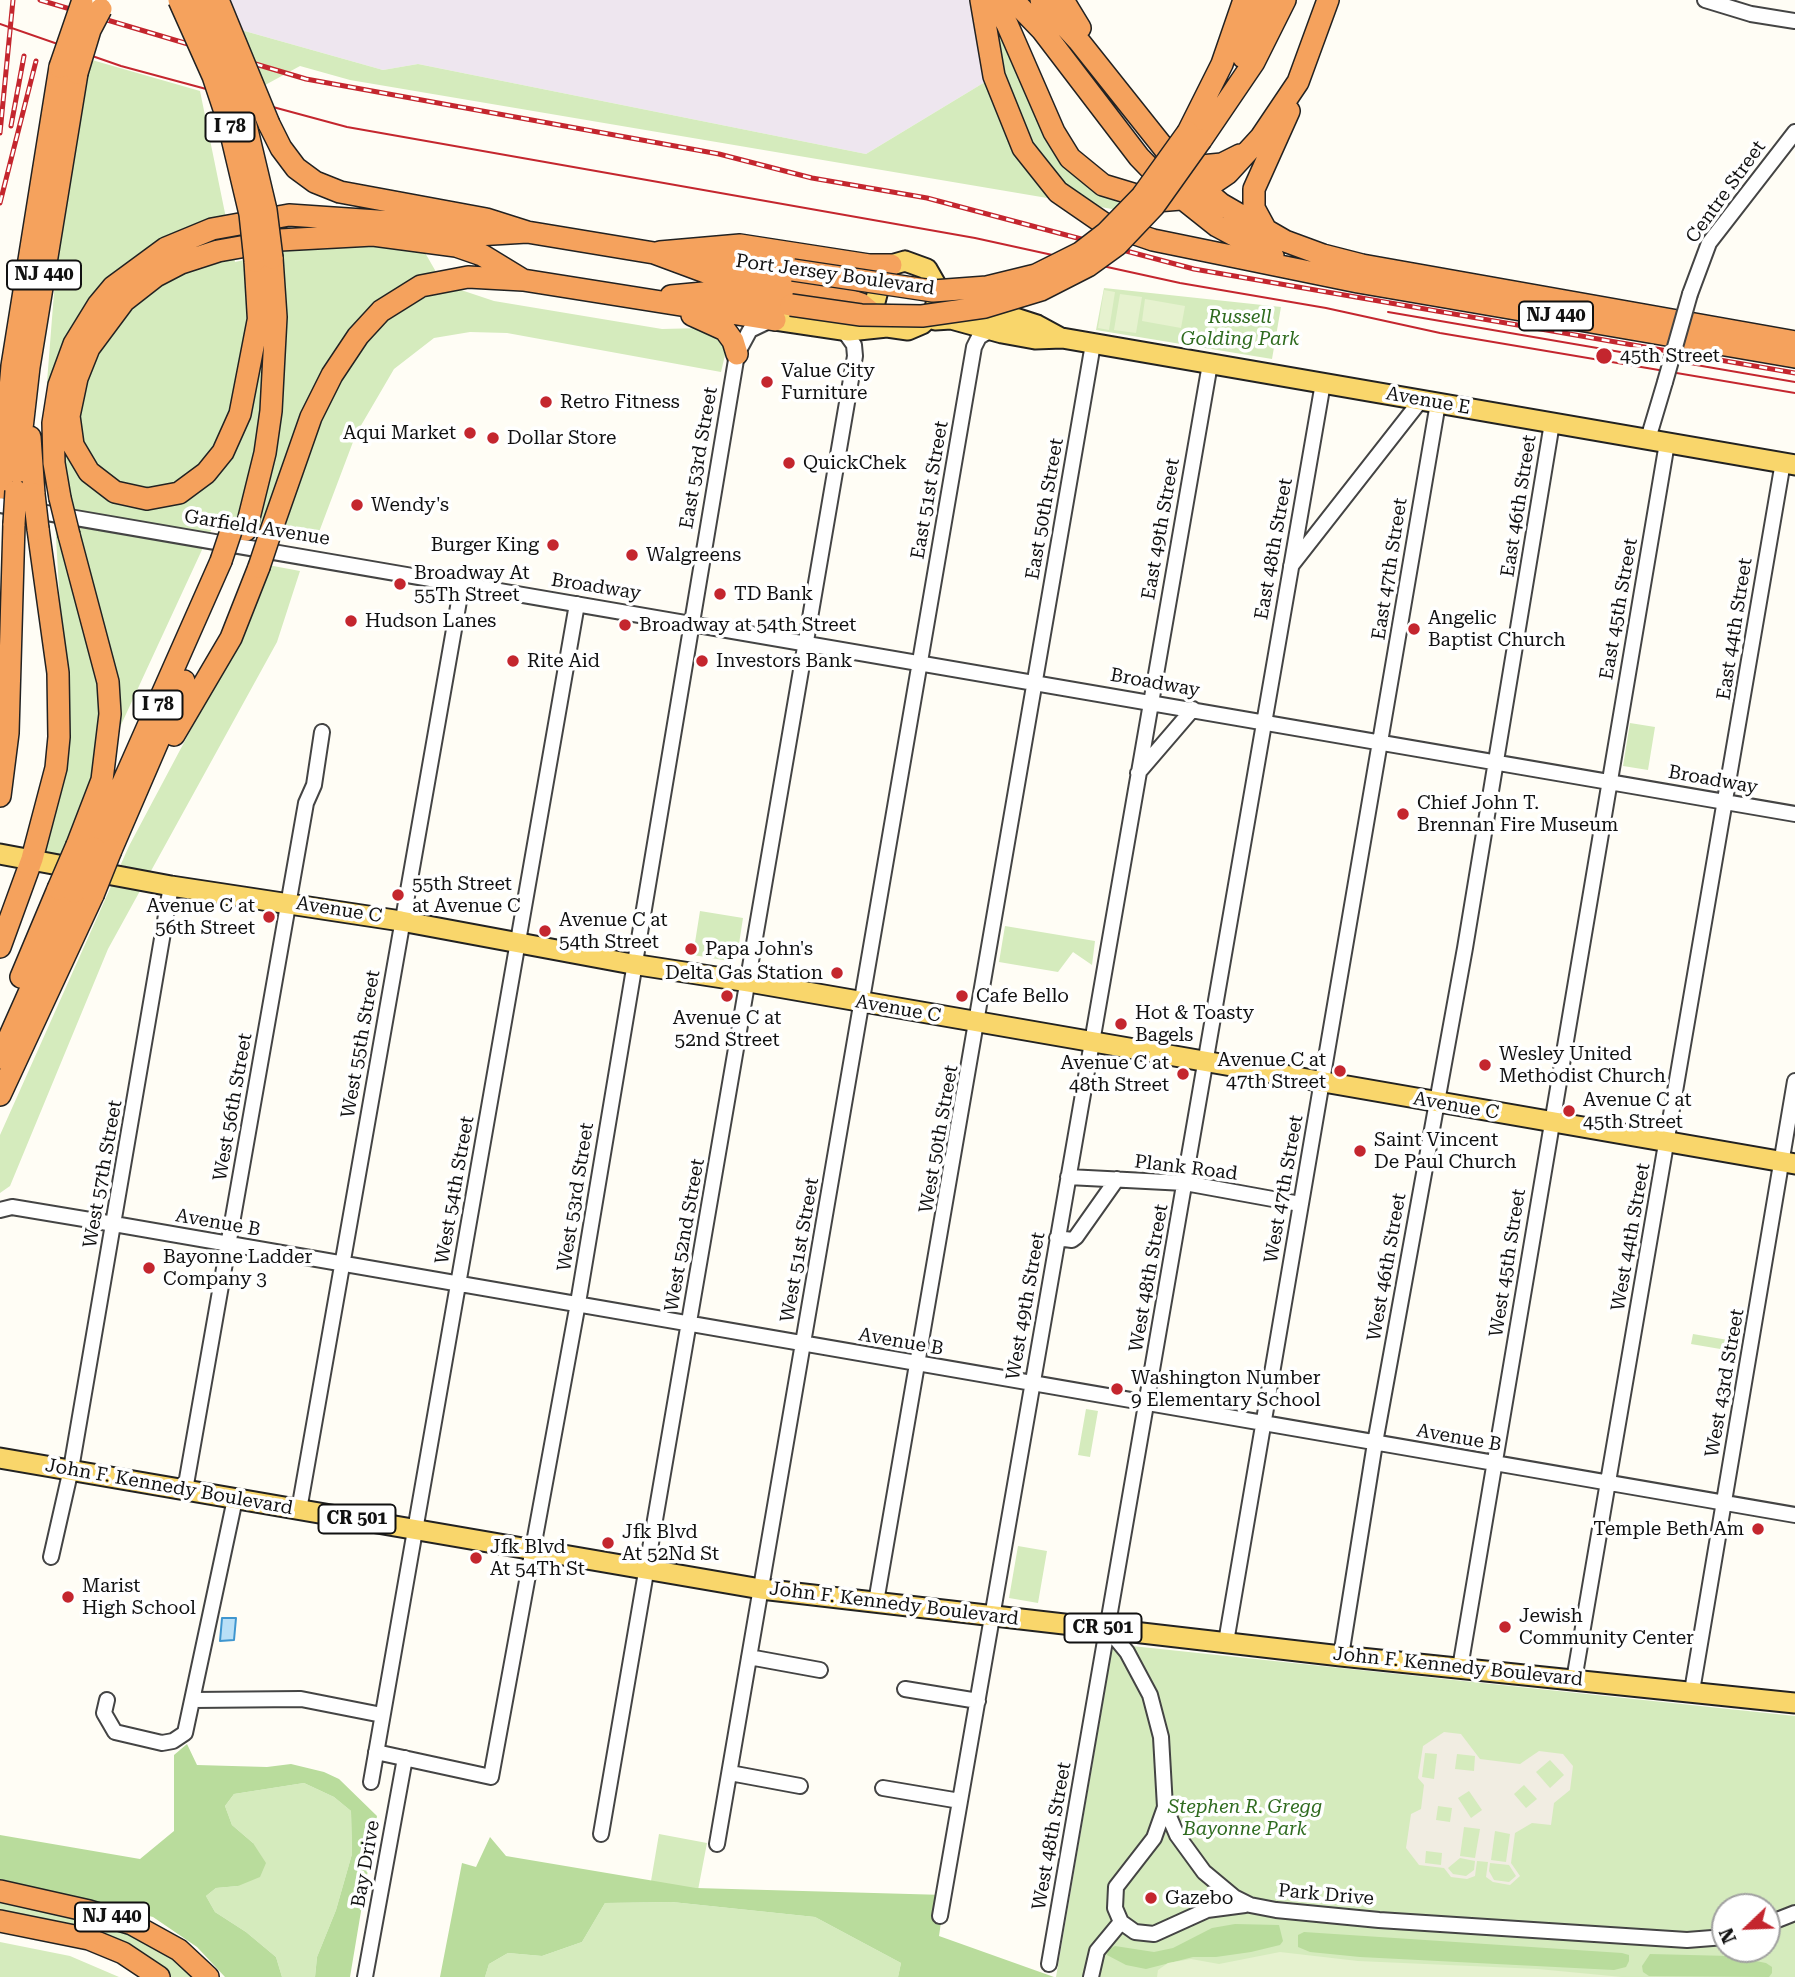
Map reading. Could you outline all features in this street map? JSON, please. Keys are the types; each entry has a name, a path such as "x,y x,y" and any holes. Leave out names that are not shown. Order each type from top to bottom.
{"highway":[{"name":"I 78","path":"94,847 135,799 227,562 265,453 273,390 276,317 264,259 214,76 179,0"},
{"name":"I 78","path":"198,0 244,117 263,197 264,259 259,316 258,410 239,529"},
{"path":"218,0 281,148 305,175 327,188 368,199 486,219 527,232 654,253 708,273 825,292 861,304 880,320"},
{"path":"981,0 989,57 1006,113 1023,148 1046,180 1072,204 1103,223 1153,240 1317,273"},
{"path":"993,0 1061,146 1092,178 1129,196 1156,201 1181,199 1203,190 1227,173 1246,153 1275,120 1298,82"},
{"name":"NJ 440","path":"1013,0 1042,30 1156,176 1181,199 1237,238 1317,273 1795,357"},
{"name":"NJ 440","path":"1041,0 1077,40 1164,152 1203,190 1267,232 1304,248 1352,263 1795,342"},
{"path":"1063,0 1129,107"},
{"name":"Port Jersey Boulevard","path":"654,253 714,257 933,291 987,287 1037,275 1080,253 1115,224 1194,136 1244,0"},
{"path":"1267,232 1256,214 1254,189 1285,125 1328,0"},
{"name":"Port Jersey Boulevard","path":"648,299 714,292 860,315 922,316 985,307 1041,290 1088,266 1116,245 1154,206 1194,136 1279,1"},
{"name":"NJ 440","path":"0,796 8,733 7,520 13,494 20,366 37,212 44,164 69,70 83,50 93,3"},
{"name":"NJ 440","path":"20,366 67,136 69,70"},
{"path":"1129,196 1145,189 1156,176 1164,152 1179,161 1202,166 1222,164 1246,153"},
{"path":"0,1026 75,892 94,847 110,714 104,666 60,498 54,463 53,423 59,385 74,344 91,315 113,288 166,248 212,229 289,215 355,218 476,235 527,232"},
{"path":"259,316 240,414 223,453 206,473 179,492 147,499 115,492 89,472 77,455 69,426 71,403 82,363 97,334 114,311 135,291 168,269 195,258 249,245 311,236 373,235 463,248 482,255 523,279"},
{"path":"654,253 740,245 869,265 886,272"},
{"path":"825,292 861,290 886,272"},
{"path":"648,299 708,273"},
{"path":"135,799 141,794 231,638 321,396 345,354 381,311 406,292 435,281 468,277 523,279 775,320"},
{"path":"648,299 719,326 730,335 737,354"},
{"path":"0,416 20,366"},
{"path":"0,947 33,859 56,768 61,705 38,529 13,494 20,366"},
{"name":"I 78","path":"0,1058 94,847 227,562"},
{"name":"I 78","path":"0,1095 75,892"},
{"name":"NJ 440","path":"0,1891 89,1911 132,1924 180,1950 208,1977"},
{"name":"NJ 440","path":"0,1920 89,1939 131,1958 159,1977"}],"main road":[{"path":"775,320 844,331 880,320 908,330 922,324 934,313 939,298 933,275 913,262 886,272 873,299 880,320"},
{"name":"Avenue E","path":"933,275 956,299 1037,325 1062,338"},
{"name":"Avenue E","path":"922,324 951,319 989,331 1035,339 1062,338 1789,464"},
{"name":"Avenue C","path":"0,854 171,886 401,920 632,964 749,982 1788,1163"},
{"name":"John F. Kennedy Boulevard","path":"0,1458 761,1589 1341,1656 1795,1703"}],"street":[{"path":"1705,0 1751,14 1795,21"},
{"name":"Centre Street","path":"1657,441 1665,382 1690,294 1709,243 1795,132"},
{"name":"East 53rd Street","path":"691,622 737,354 750,330 775,320"},
{"name":"West 52nd Street","path":"601,1834 855,356 854,345 844,331"},
{"name":"East 51st Street","path":"920,662 974,347 989,331"},
{"name":"East 50th Street","path":"1035,682 1093,344"},
{"name":"East 49th Street","path":"1149,702 1210,364"},
{"name":"East 48th Street","path":"1263,722 1323,383"},
{"path":"1291,567 1429,402"},
{"name":"East 47th Street","path":"1380,742 1429,402"},
{"name":"East 46th Street","path":"1496,762 1552,423"},
{"name":"East 45th Street","path":"1609,782 1657,441"},
{"name":"East 44th Street","path":"1726,802 1789,464"},
{"name":"Garfield Avenue","path":"13,494 508,593"},
{"name":"West 55th Street","path":"299,1510 461,584"},
{"name":"Broadway","path":"508,593 691,622 1795,814"},
{"name":"West 54th Street","path":"371,1782 577,604"},
{"name":"West 53rd Street","path":"405,1758 491,1777 578,1303 632,964 691,622"},
{"name":"West 51st Street","path":"717,1844 920,662"},
{"name":"West 50th Street","path":"876,1602 1035,682"},
{"name":"West 49th Street","path":"940,1916 1149,702"},
{"path":"1137,775 1193,709"},
{"name":"West 48th Street","path":"1049,1964 1208,1063 1263,722"},
{"name":"West 56th Street","path":"185,1490 288,902 322,732"},
{"name":"West 47th Street","path":"1226,1642 1380,742"},
{"name":"West 46th Street","path":"1341,1656 1375,1443 1438,1103 1496,762"},
{"name":"West 45th Street","path":"1460,1668 1609,782"},
{"name":"West 44th Street","path":"1574,1679 1726,802"},
{"name":"West 57th Street","path":"51,1557 71,1469 171,886"},
{"name":"West 43rd Street","path":"1692,1691 1724,1503 1788,1163 1795,1081"},
{"name":"Plank Road","path":"1068,1177 1185,1183 1300,1204"},
{"path":"1057,1238 1072,1240 1076,1237 1117,1179"},
{"name":"Avenue B","path":"0,1210 12,1208 114,1224 578,1303 1147,1405 1795,1515"},
{"path":"107,1700 104,1713 115,1732 162,1743 181,1738 185,1733 235,1499"},
{"name":"Park Drive","path":"1108,1629 1120,1641 1141,1675 1157,1717 1165,1807 1177,1835 1194,1861 1218,1885 1251,1905 1312,1914 1666,1939 1711,1937"},
{"path":"749,1657 820,1670"},
{"path":"905,1689 978,1701"},
{"path":"192,1700 301,1699 382,1715"},
{"path":"376,1752 405,1758"},
{"name":"Bay Drive","path":"365,1977 405,1758"},
{"path":"730,1773 800,1786"},
{"path":"883,1788 960,1801"},
{"path":"1165,1807 1154,1838 1116,1888 1115,1908 1121,1922 1135,1932 1154,1934 1207,1910 1235,1904 1251,1905"},
{"path":"1091,1977 1097,1951 1121,1922"}],"shaded area":[{"path":"226,0 976,0 985,82 866,154 418,64 383,70 241,30"},
{"path":"1444,1732 1461,1734 1480,1759 1520,1764 1539,1751 1563,1754 1573,1766 1570,1790 1554,1803 1551,1825 1532,1823 1515,1833 1511,1863 1520,1876 1510,1885 1493,1882 1486,1877 1488,1862 1477,1861 1475,1876 1467,1879 1451,1877 1444,1868 1419,1865 1406,1848 1411,1814 1421,1809 1424,1785 1418,1778 1423,1746","holes":["1425,1753 1437,1754 1434,1779 1422,1777","1457,1754 1475,1756 1474,1771 1455,1769","1550,1760 1564,1775 1550,1788 1536,1772","1524,1785 1537,1799 1526,1808 1514,1794","1469,1791 1482,1810 1471,1818 1458,1798","1438,1806 1452,1808 1450,1822 1436,1820","1464,1827 1480,1829 1475,1858 1460,1856","1495,1831 1510,1834 1506,1862 1491,1860","1426,1851 1442,1853 1441,1865 1425,1863","1460,1858 1475,1861 1474,1870 1466,1876 1453,1874 1448,1868","1490,1863 1509,1865 1516,1876 1509,1882 1494,1880 1489,1871"]}],"green space":[{"path":"989,10 1053,149 1130,212 350,80 300,66 256,90 241,30 383,70 418,64 866,154 985,82"},
{"path":"92,60 200,91 235,262 293,249 349,243 420,244 443,284 494,301 662,329 702,328 722,339 726,351 721,372 507,333 470,332 434,338 394,369 356,434 316,540 213,526 59,859 42,852 66,710 47,382 65,153"},
{"name":"Russell Golding Park","path":"1104,288 1281,307 1272,359 1096,330"},
{"path":"1104,290 1115,292 1109,330 1098,328"},
{"path":"1120,294 1142,297 1136,333 1114,330"},
{"path":"1145,299 1185,306 1181,328 1142,321"},
{"path":"268,565 300,571 277,642 108,949 10,1186 0,1193 0,1135 129,846 246,626"},
{"path":"1630,723 1655,727 1648,770 1623,766"},
{"path":"700,911 743,918 737,957 729,961 693,955"},
{"path":"1005,926 1095,941 1092,965 1073,952 1058,972 999,962"},
{"path":"1693,1334 1734,1341 1732,1351 1691,1344"},
{"path":"1086,1409 1098,1411 1090,1457 1078,1455"},
{"path":"1018,1546 1047,1551 1038,1603 1009,1598"},
{"name":"Stephen R. Gregg Bayonne Park","path":"1113,1644 1795,1716 1795,1977 1056,1977"},
{"path":"187,1744 197,1765 267,1767 291,1764 324,1772 339,1779 377,1816 350,1977 315,1977 317,1957 336,1910 352,1854 351,1811 334,1797 304,1783 234,1794 225,1806 232,1825 253,1843 266,1863 260,1877 238,1886 216,1888 206,1896 215,1912 246,1932 276,1957 282,1977 225,1977 197,1947 153,1917 0,1879 0,1835 140,1859 174,1831 174,1755"},
{"path":"304,1783 334,1797 351,1811 352,1854 336,1910 317,1957 315,1977 282,1977 276,1957 246,1932 215,1912 206,1896 216,1888 238,1886 253,1843 232,1825 225,1806 234,1794"},
{"path":"659,1834 707,1843 698,1890 651,1881"},
{"path":"490,1837 506,1856 696,1888 945,1895 939,1936 1054,1977 898,1977 901,1963 815,1917 672,1902 605,1903 582,1942 542,1956 508,1953 489,1964 485,1977 440,1977 462,1863 476,1867"},
{"path":"0,1902 112,1926 167,1955 192,1977 170,1977 164,1970 0,1912"},
{"path":"672,1902 815,1917 901,1963 898,1977 485,1977 489,1964 508,1953 542,1956 582,1942 605,1903"},
{"path":"1235,1924 1279,1925 1283,1941 1280,1945 1251,1952 1193,1957 1146,1969 1126,1965 1107,1955 1108,1950 1115,1946 1154,1952 1173,1948 1212,1928"},
{"path":"1304,1932 1622,1953 1629,1955 1629,1961 1626,1967 1614,1970 1360,1957 1310,1952 1298,1947 1298,1935"},
{"path":"0,1942 70,1956 119,1977 0,1977"},
{"path":"1280,1952 1358,1961 1538,1969 1622,1977 1157,1977 1158,1970 1168,1963 1191,1959 1219,1964"},
{"path":"1650,1954 1711,1956 1711,1963 1766,1963 1772,1967 1772,1973 1769,1977 1649,1976 1643,1972 1642,1966"}],"water":[{"path":"222,1618 236,1618 234,1640 220,1641"}],"tram line":[{"path":"0,24 121,66 347,127 975,238 1180,283 1326,308 1440,333 1795,393"},
{"path":"1388,312 1795,382"}],"railway":[{"path":"0,133 13,0"},
{"path":"40,0 306,79 719,154 812,178 927,198 1194,269 1795,373"},
{"path":"11,126 24,56"},
{"path":"0,203 36,61"}],"place":[{"name":"45th Street","path":"1604,356"},
{"name":"Value City Furniture","path":"767,382"},
{"name":"Retro Fitness","path":"546,402"},
{"name":"Aqui Market","path":"470,433"},
{"name":"Dollar Store","path":"493,438"},
{"name":"QuickChek","path":"789,463"},
{"name":"Wendy's","path":"357,505"},
{"name":"Burger King","path":"553,545"},
{"name":"Walgreens","path":"632,555"},
{"name":"Broadway At 55Th Street","path":"400,584"},
{"name":"TD Bank","path":"720,594"},
{"name":"Hudson Lanes","path":"351,621"},
{"name":"Broadway at 54th Street","path":"625,625"},
{"name":"Angelic Baptist Church","path":"1414,629"},
{"name":"Rite Aid","path":"513,661"},
{"name":"Investors Bank","path":"702,661"},
{"name":"Chief John T. Brennan Fire Museum","path":"1403,814"},
{"name":"55th Street at Avenue C","path":"398,895"},
{"name":"Avenue C at 56th Street","path":"269,917"},
{"name":"Avenue C at 54th Street","path":"545,931"},
{"name":"Papa John's","path":"691,949"},
{"name":"Delta Gas Station","path":"837,973"},
{"name":"Avenue C at 52nd Street","path":"727,996"},
{"name":"Cafe Bello","path":"962,996"},
{"name":"Hot & Toasty Bagels","path":"1121,1024"},
{"name":"Wesley United Methodist Church","path":"1485,1065"},
{"name":"Avenue C at 47th Street","path":"1340,1071"},
{"name":"Avenue C at 48th Street","path":"1183,1074"},
{"name":"Avenue C at 45th Street","path":"1569,1111"},
{"name":"Saint Vincent De Paul Church","path":"1360,1151"},
{"name":"Bayonne Ladder Company 3","path":"149,1268"},
{"name":"Washington Number 9 Elementary School","path":"1117,1389"},
{"name":"Temple Beth Am","path":"1758,1529"},
{"name":"Jfk Blvd At 52Nd St","path":"608,1543"},
{"name":"Jfk Blvd At 54Th St","path":"476,1558"},
{"name":"Marist High School","path":"68,1597"},
{"name":"Jewish Community Center","path":"1505,1627"},
{"name":"Gazebo","path":"1151,1898"}]}
